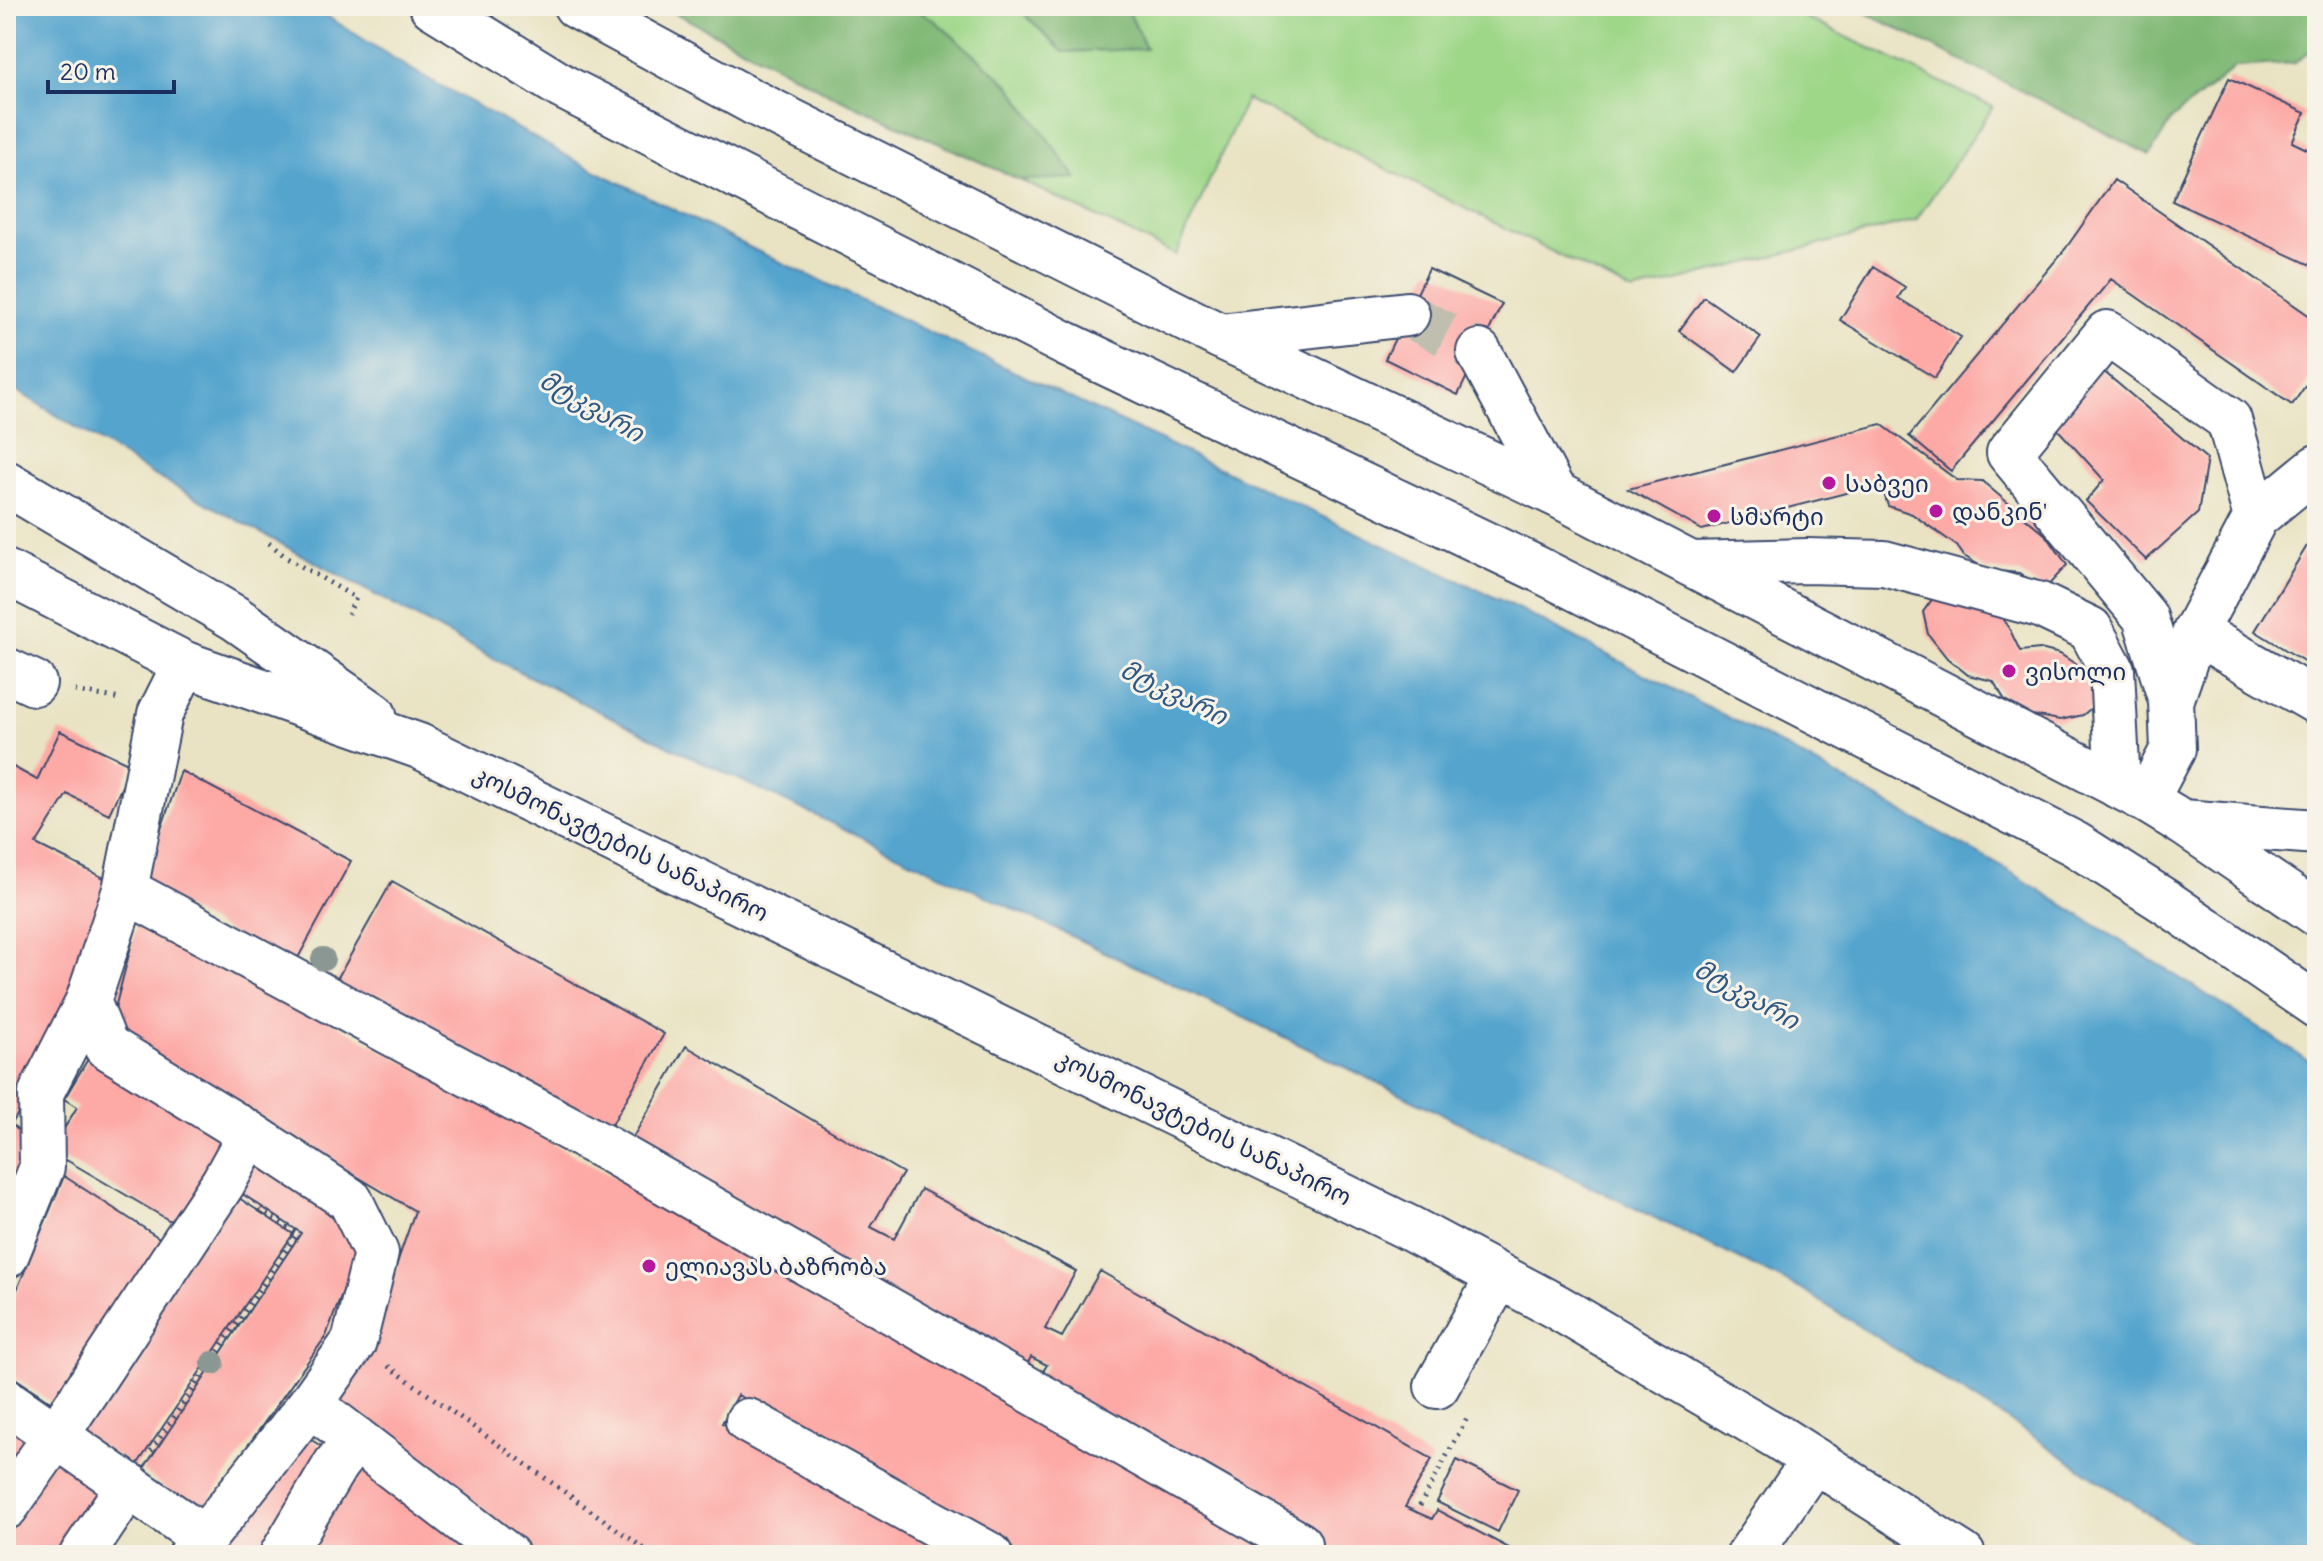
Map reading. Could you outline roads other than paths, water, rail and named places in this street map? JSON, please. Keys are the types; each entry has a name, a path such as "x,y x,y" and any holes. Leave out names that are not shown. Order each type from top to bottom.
{"main road":[{"path":"432,6 563,87 1066,344 1536,568 2075,844 2166,902 2317,1006"},
{"path":"576,6 753,102 1220,336 1554,493 1691,564 2149,803 2317,914"},
{"path":"1220,336 1407,314"},
{"path":"2149,803 2173,749 2171,701 2145,617 2009,453 2107,333 2229,420 2256,517"},
{"path":"1479,352 1554,493"},
{"path":"2171,701 2195,632 2256,517 2317,467"},
{"name":"კოსმონავტების სანაპირო","path":"6,483 235,618 419,746"},
{"path":"1691,564 1884,563 2040,605 2090,629 2112,670 2149,803"},
{"name":"კოსმონავტების სანაპირო","path":"6,572 185,664 419,746 1407,1227 1557,1307 1814,1460 1963,1555"},
{"path":"2195,632 2317,702"},
{"path":"6,1256 42,1167 41,1093 88,1001 125,890 160,714 185,664"},
{"path":"2149,803 2317,832"},
{"path":"125,890 611,1151 1299,1544"},
{"path":"6,1401 129,1485 197,1547 310,1404 354,1342 376,1253 350,1200 250,1134 106,1046 88,1001"},
{"path":"6,1507 223,1183 250,1134"},
{"path":"1456,1396 1499,1276"},
{"path":"310,1404 507,1555"},
{"path":"748,1421 990,1555"},
{"path":"282,1555 336,1464 356,1439"},
{"path":"1749,1555 1814,1460"},
{"path":"82,1555 129,1485"}],"water":[{"name":"მტკვარი","path":"6,6 311,6 409,68 580,163 753,249 1513,606 1772,740 2006,869 2253,1024 2317,1067 2317,1555 2210,1555 2034,1437 1799,1288 1251,1021 687,755 494,659 150,473 6,384"}],"tunnel":[{"path":"1407,314 1479,352"}],"place":[{"name":"საბვეი","path":"1829,483"},
{"name":"დანკინ'","path":"1936,511"},
{"name":"სმარტი","path":"1714,516"},
{"name":"ვისოლი","path":"2009,671"},
{"name":"ელიავას ბაზრობა","path":"649,1266"}]}
